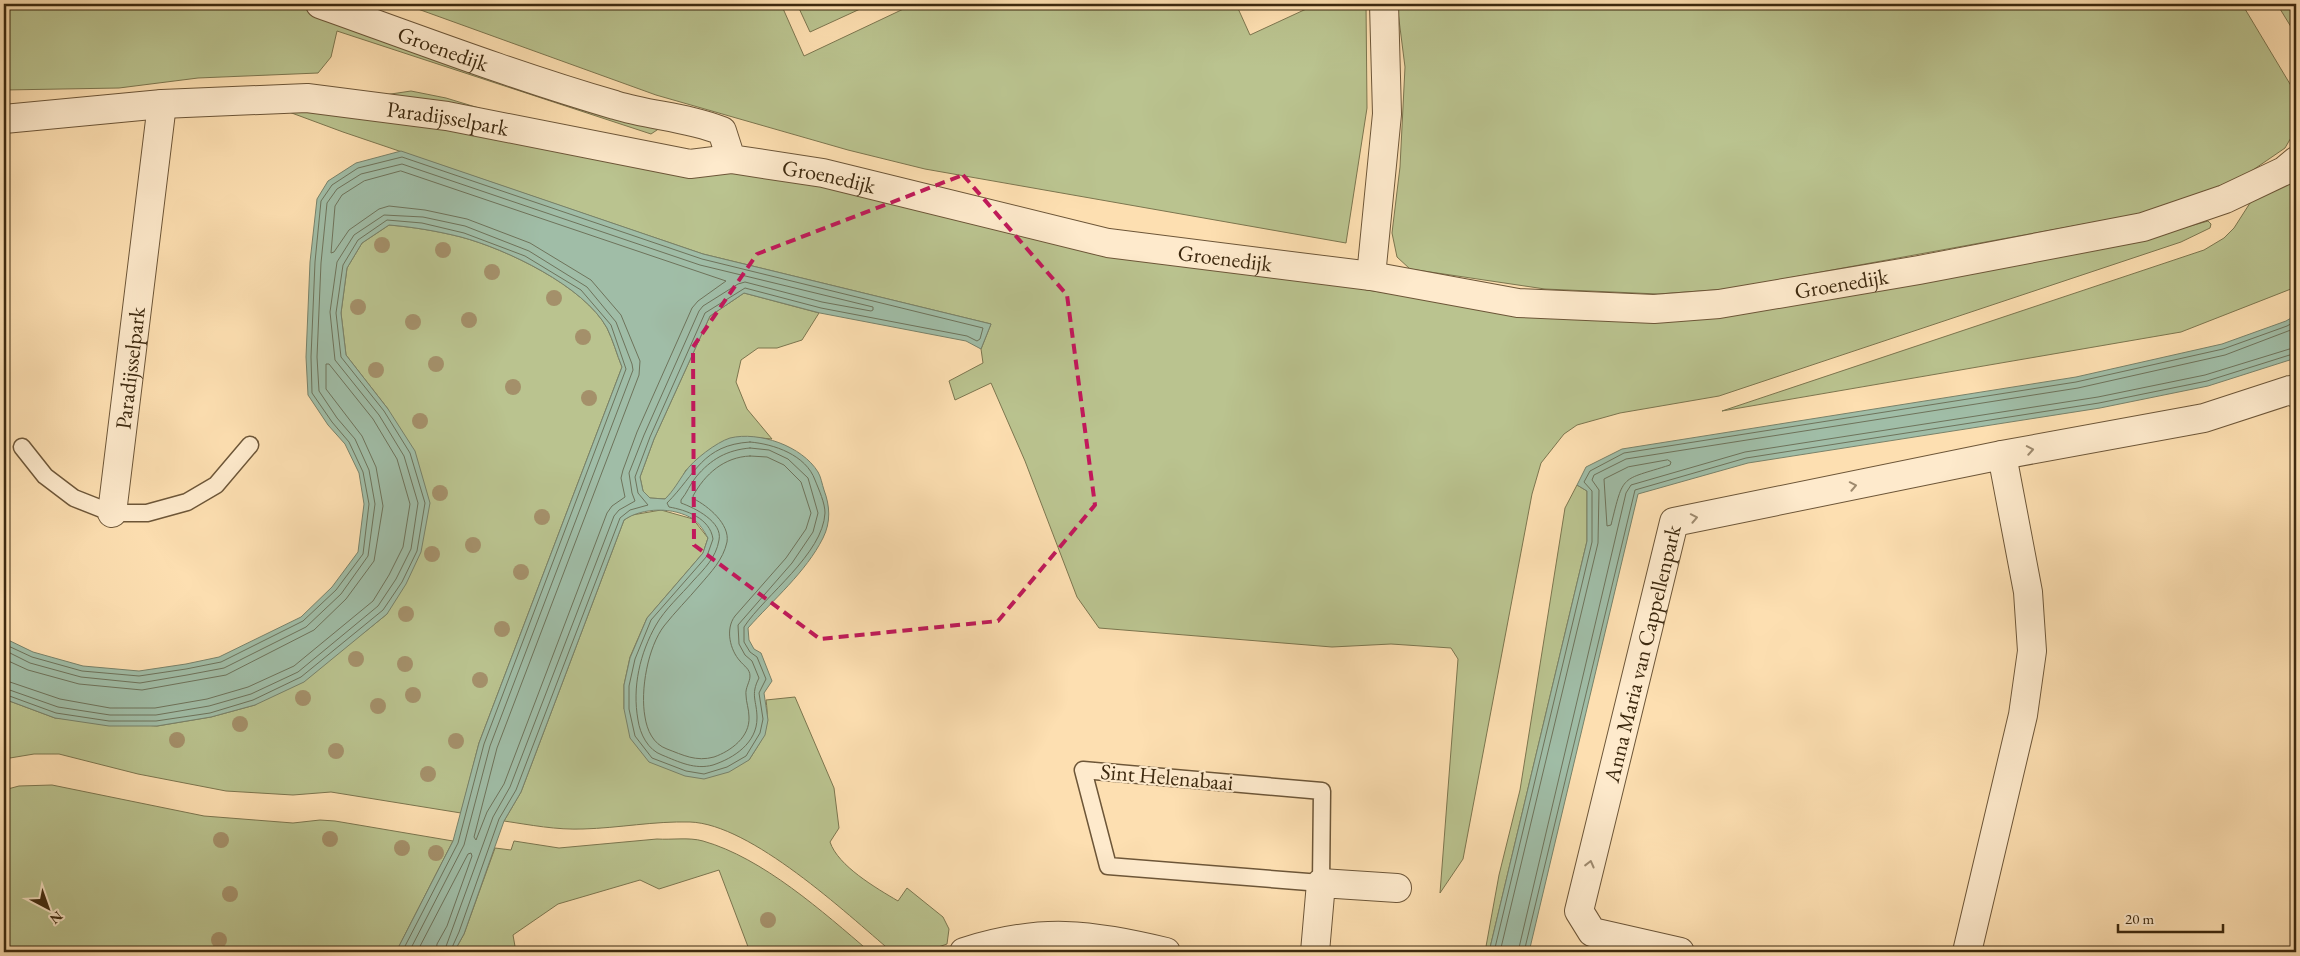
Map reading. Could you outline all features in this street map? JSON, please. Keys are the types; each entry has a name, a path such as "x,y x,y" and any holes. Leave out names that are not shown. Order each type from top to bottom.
{"street":[{"name":"Groenedijk","path":"320,4 458,54 617,106 702,123 722,131 731,159 823,173 1108,243 1371,276 1518,303 1654,310 1719,304 1919,270 2143,227 2225,199 2284,171 2296,161"},
{"path":"1371,276 1387,114 1384,4"},
{"name":"Paradijsselpark","path":"4,118 162,104 307,98 447,116 690,164 731,159"},
{"name":"Paradijsselpark","path":"112,513 162,104"},
{"name":"Anna Maria van Cappellenpark","path":"1680,952 1592,932 1579,911 1674,522 2002,455 2204,418 2290,390 2296,393"},
{"path":"1967,952 2023,715 2032,651 2028,592 2002,455"},
{"name":"Sint Helenabaai","path":"1315,952 1321,883 1398,888"},
{"path":"964,952 995,942 1037,944 1079,935 1166,952"}],"lane":[{"path":"22,447 45,476 74,498 112,513 147,513 188,502 216,485 250,445"},
{"name":"Sint Helenabaai","path":"1083,770 1322,791 1321,883 1108,866 1083,770"}],"highlighted area":[{"path":"963,175 1067,295 1095,505 998,621 820,639 694,545 693,347 757,254"}],"green space":[{"path":"4,4 317,4 663,126 651,134 337,31 331,57 318,73 198,78 119,88 4,90"},
{"path":"404,4 781,4 804,56 914,4 1236,4 1250,35 1317,4 1366,4 1367,108 1346,243 925,169 848,150 656,95"},
{"path":"797,4 871,4 810,32"},
{"path":"1397,4 2242,4 2296,94 2296,129 2285,148 2231,185 2139,214 1728,289 1658,294 1545,289 1410,269 1397,257 1392,233 1400,167 1405,67"},
{"path":"2277,4 2296,4 2296,35"},
{"path":"411,91 446,98 686,171 765,161 948,207 1367,290 1518,313 1640,320 2144,239 2208,221 2211,224 2210,228 2181,242 1719,396 1620,413 1577,425 1564,434 1541,463 1532,494 1463,859 1440,893 1458,659 1451,648 1391,644 1332,647 1099,628 1077,597 1025,461 991,383 955,400 949,381 983,363 981,349 991,324 703,254 289,112 317,105"},
{"path":"2296,173 2296,287 2181,332 1722,411 2204,250 2224,238 2234,228 2250,203"},
{"path":"389,225 461,237 500,250 542,271 581,298 596,313 607,328 622,367 479,743 461,813 331,792 293,795 226,791 138,774 59,754 34,754 4,759 4,699 55,718 157,726 211,717 255,705 366,631 387,614 388,409 346,355 341,313 347,268 362,243"},
{"path":"744,293 819,313 802,340 777,348 758,348 741,360 736,382 747,409 772,439 750,437 686,470 677,487 665,499 650,498 643,491 640,477 654,439 710,316"},
{"path":"1577,485 1587,491 1587,541 1489,952 1485,952 1499,875 1520,790 1565,508"},
{"path":"661,510 693,519 708,538 703,553 647,618 630,657 624,685 624,709 749,760 765,732 767,719 766,700 795,697 834,788 839,828 830,842 834,851 849,868 889,896 898,901 907,888 943,917 949,929 947,944 924,952 892,952 797,873 741,838 714,827 690,822 677,822 563,829 504,821 521,792 624,520 632,515"},
{"path":"52,785 204,816 293,823 320,820 335,821 453,841 396,952 4,952 4,790 19,786"},
{"path":"657,839 703,841 748,860 791,888 833,920 870,952 750,952 719,870 659,889 640,880 558,904 513,935 516,952 454,952 464,934 495,848 511,850 514,841 559,848"}],"water":[{"path":"401,151 703,254 991,324 981,349 966,341 820,313 744,293 710,316 654,439 640,477 643,491 650,498 665,499 689,467 712,447 730,438 741,436 754,437 766,439 791,448 811,463 820,476 828,508 827,526 823,538 808,562 748,628 749,640 754,649 761,653 772,681 764,693 768,720 765,735 749,760 729,772 704,779 685,776 649,762 630,738 624,709 624,685 630,658 647,618 703,553 708,538 693,519 677,512 649,511 624,520 521,792 504,821 464,934 454,952 396,952 453,841 479,743 622,367 607,328 596,313 563,284 542,271 500,250 461,237 389,225 362,243 347,268 341,313 346,355 388,409 415,451 430,503 421,552 406,584 387,614 304,682 255,705 211,717 157,726 109,726 55,718 4,699 4,638 33,652 83,666 139,671 219,657 301,617 332,587 358,552 364,504 359,473 345,444 328,425 308,395 306,357 310,262 317,199 328,181 356,163"},
{"path":"2296,315 2296,358 2208,386 2100,408 1748,463 1638,494 1529,952 1489,952 1587,541 1587,491 1577,485 1586,467 1622,449 2076,377 2222,344 2286,321"}]}
